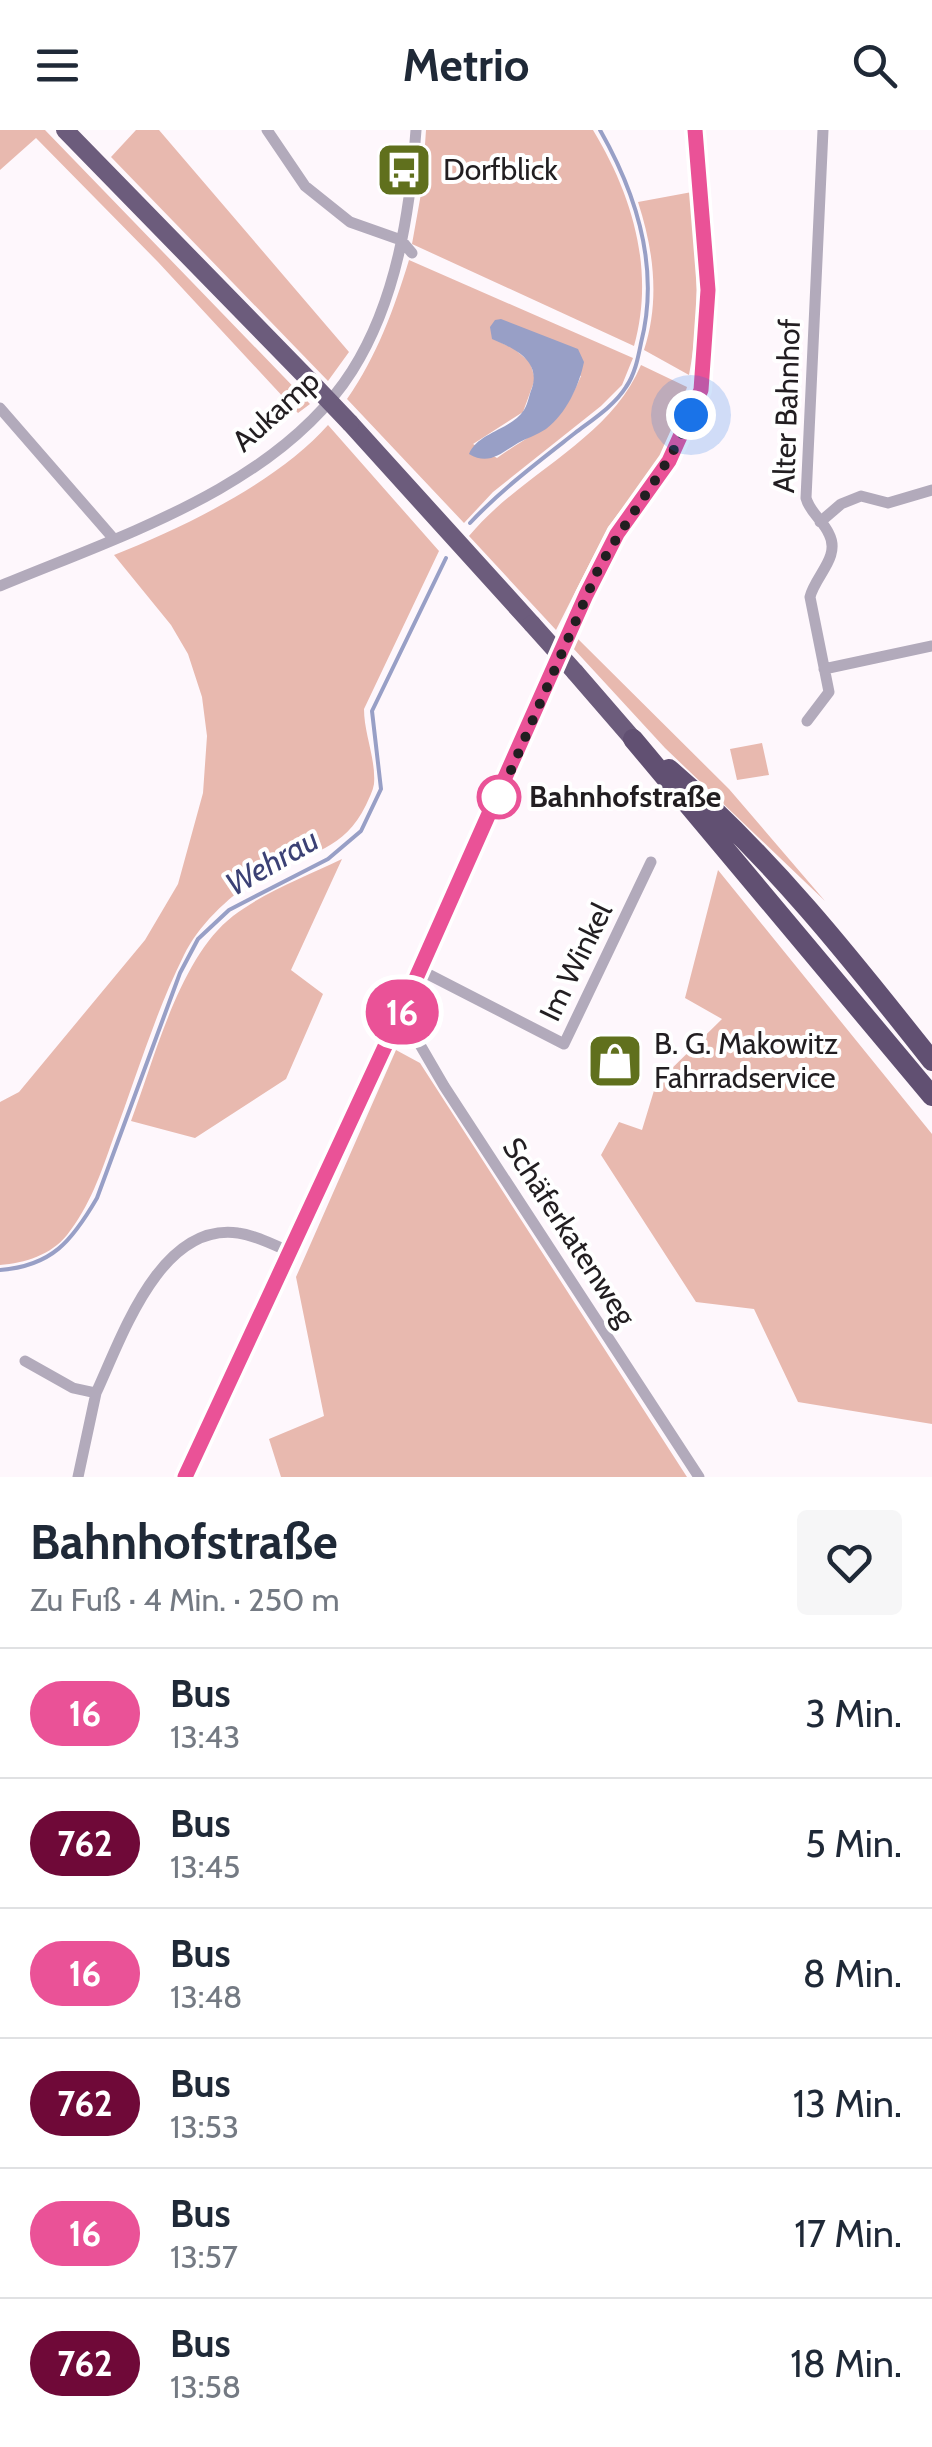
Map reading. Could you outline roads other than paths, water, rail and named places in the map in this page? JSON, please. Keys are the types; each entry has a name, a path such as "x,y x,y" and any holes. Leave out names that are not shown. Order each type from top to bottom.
{"highway":[{"path":"65,130 350,423 532,624 932,1096"},
{"path":"633,739 766,860 834,935 932,1061"}],"main road":[{"path":"185,1477 401,1012 598,570 617,534 669,461 701,390 708,290 695,130"}],"street":[{"path":"267,130 304,186 350,222 400,240 412,253"},
{"name":"Aukamp","path":"0,586 205,497 254,468 302,428 353,370 381,314 411,195 416,130"},
{"name":"Alter Bahnhof","path":"807,721 829,692 810,597 832,551 829,533 809,509 806,498 823,130"},
{"path":"0,408 113,538"},
{"path":"820,522 841,504 861,496 888,502 932,490"},
{"path":"824,669 932,646"},
{"name":"Im Winkel","path":"420,970 564,1044 652,862"},
{"name":"Schäferkatenweg","path":"401,1012 444,1086 699,1477"},
{"path":"78,1477 96,1393 140,1300 168,1261 200,1238 224,1232 241,1233 290,1252"},
{"path":"26,1362 73,1388 96,1393"}],"water":[{"path":"501,319 578,349 584,362 571,399 553,423 500,454 483,459 469,454 480,441 524,410 534,378 523,356 492,339 490,327"}],"waterway":[{"name":"Wehrau","path":"470,523 521,476 609,406 634,371 646,315 646,260 625,180 600,130"},
{"name":"Wehrau","path":"0,1270 34,1263 59,1249 97,1198 180,973 198,939 229,910 328,859 361,831 381,789 372,711 446,558"}],"place":[{"name":"Dorfblick","path":"404,170"},
{"name":"Bahnhofstraße","path":"499,797"},
{"name":"B. G. Makowitz Fahrradservice","path":"615,1061"}]}
